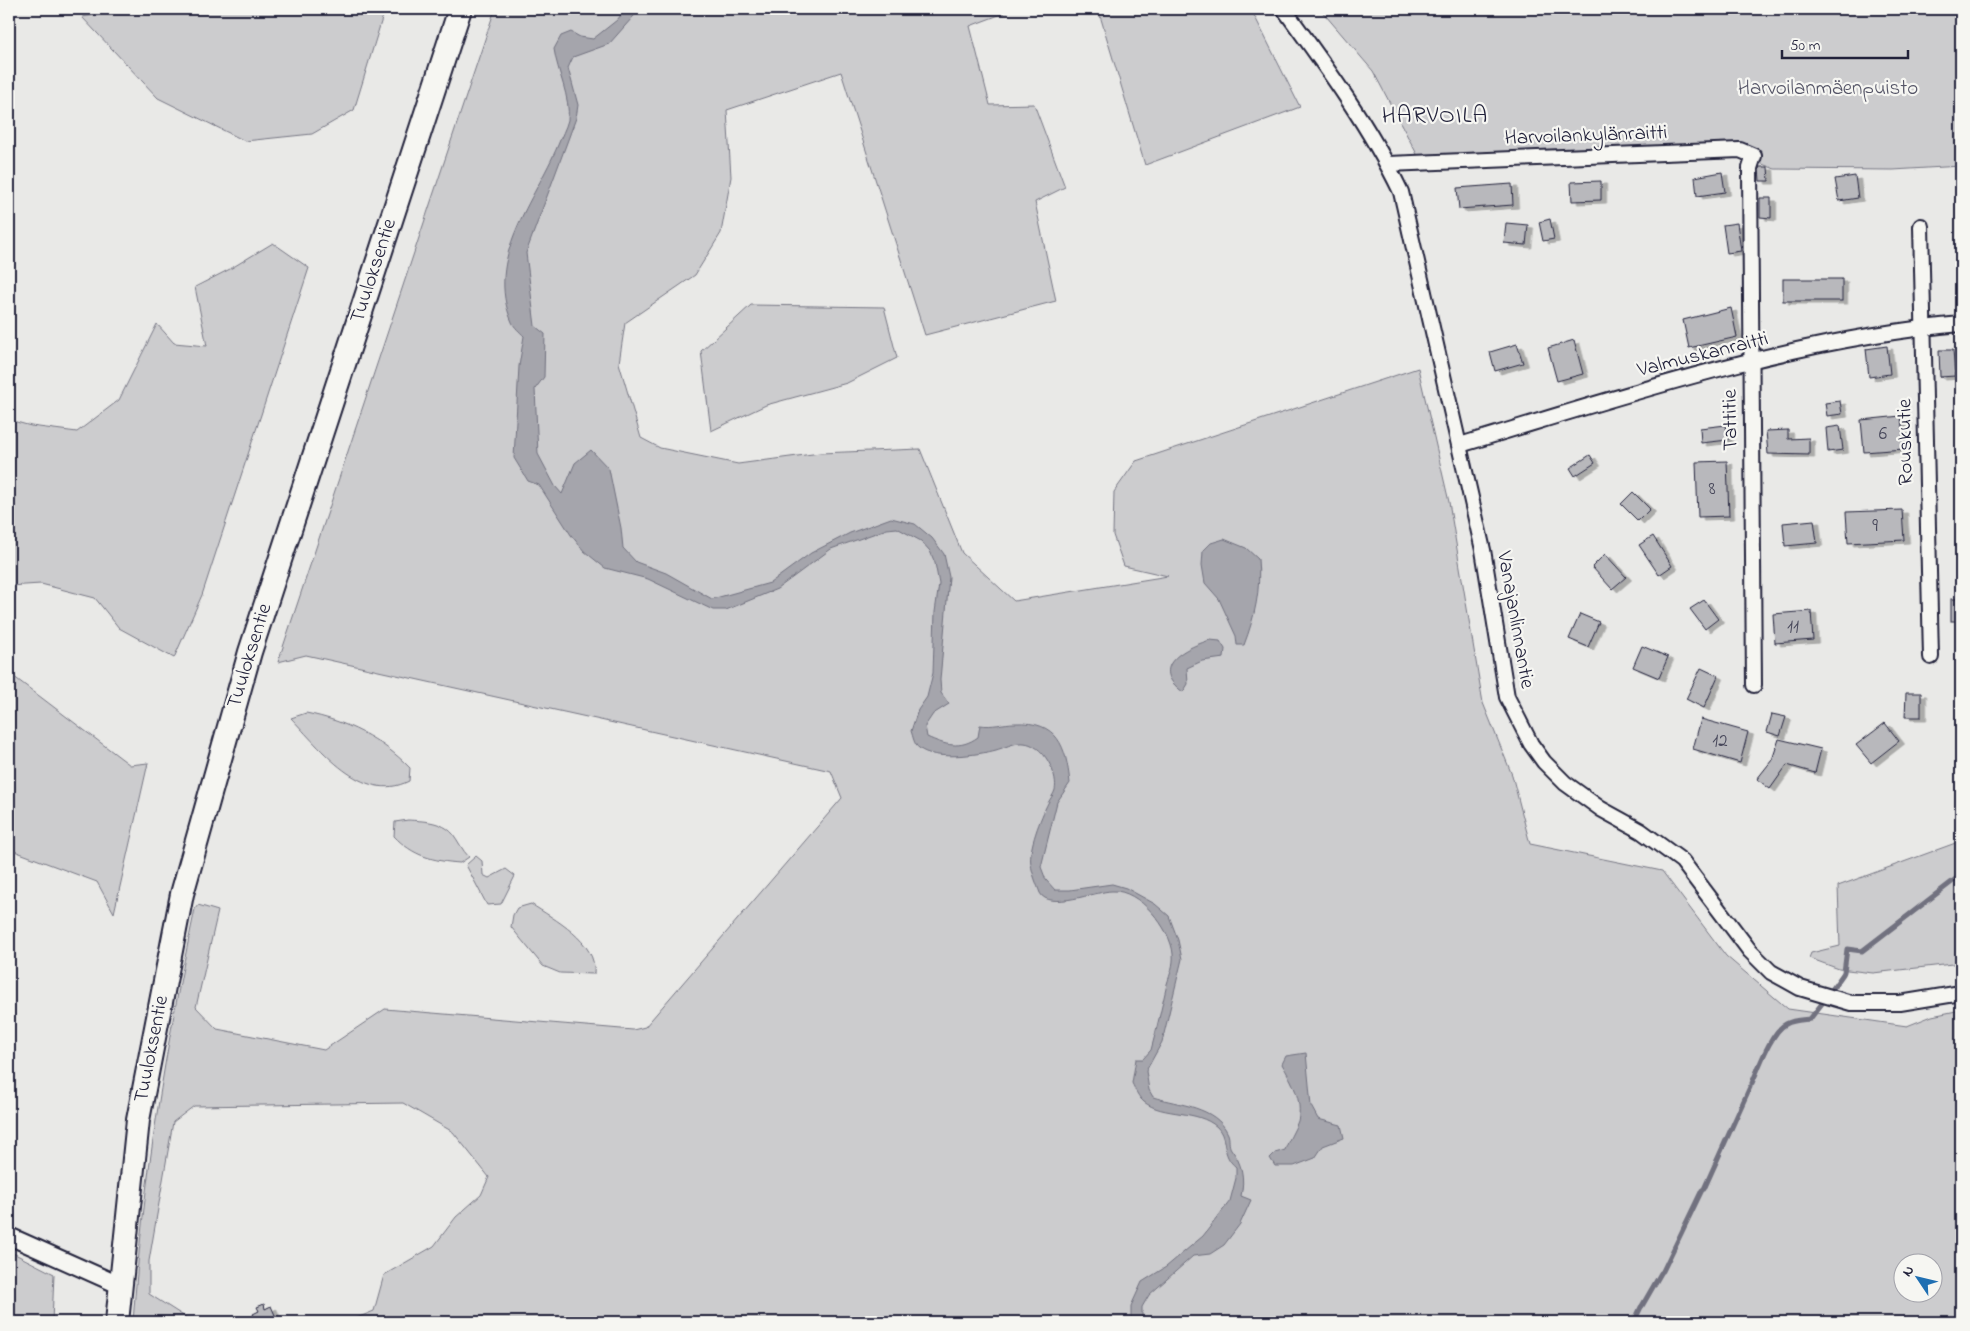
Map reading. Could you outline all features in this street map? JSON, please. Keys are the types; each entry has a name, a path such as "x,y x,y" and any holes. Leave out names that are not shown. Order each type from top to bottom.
{"highway":[{"name":"Tuuloksentie","path":"117,1322 119,1285 138,1120 182,894 250,652 460,9"}],"street":[{"name":"Vanajanlinnantie","path":"1284,9 1360,118 1388,164 1401,192 1483,550 1507,697 1531,744 1544,762 1565,783 1601,809 1641,831 1682,861 1750,952 1771,972 1800,988 1851,1003 1900,1003 1961,993"},
{"name":"Harvoilankylänraitti","path":"1388,164 1740,150 1754,156"},
{"name":"Tattitie","path":"1754,156 1750,168 1750,362 1754,685"},
{"name":"Rouskutie","path":"1921,226 1931,657"},
{"name":"Valmuskanraitti","path":"1460,445 1707,372 1887,332 1961,324"},
{"path":"9,1236 119,1285"}],"green space":[{"path":"128,9 385,9 354,110 312,134 245,141 158,98 82,17"},
{"path":"495,9 1015,9 970,26 990,105 1034,104 1065,187 1035,202 1056,301 925,335 841,72 727,110 731,177 721,233 695,275 625,323 619,363 641,438 660,448 738,464 820,453 920,449 962,553 1014,601 1168,576 1124,566 1113,535 1114,492 1136,461 1418,368 1449,502 1483,703 1512,775 1530,844 1662,871 1726,956 1788,1009 1907,1026 1932,1016 1961,1010 1961,1322 347,1322 374,1311 384,1275 434,1246 456,1217 481,1195 489,1177 453,1132 403,1103 194,1106 173,1122 149,1261 149,1294 193,1322 176,1322 168,1319 167,1322 133,1322 149,1166 157,1114 184,960 195,909 198,905 218,911 196,1007 217,1029 324,1050 385,1009 633,1030 645,1027 842,798 831,771 306,655 278,662"},
{"path":"1098,9 1251,9 1300,107 1145,165"},
{"name":"Harvoilanmäenpuisto","path":"1320,9 1961,9 1961,166 1893,170 1775,169 1757,162 1761,150 1739,144 1419,158 1373,71"},
{"path":"273,243 309,268 202,595 174,658 119,628 95,598 41,584 9,586 9,420 31,426 77,432 119,400 157,324 174,343 207,346 195,287 230,269"},
{"path":"751,305 884,307 897,358 847,383 766,405 711,431 701,351"},
{"path":"9,673 130,765 148,763 114,913 97,882 9,849"},
{"path":"306,713 349,726 375,740 399,757 410,768 409,781 392,786 375,786 359,780 343,770 291,718"},
{"path":"408,820 432,822 443,826 453,834 469,857 460,863 432,859 416,853 394,836 395,822"},
{"path":"1961,841 1961,963 1873,973 1839,969 1809,958 1811,953 1840,946 1838,886"},
{"path":"476,856 482,861 483,875 489,878 506,869 515,876 501,904 487,905 466,865"},
{"path":"531,904 562,924 582,942 593,962 594,974 560,973 543,966 511,927 513,915 517,908"},
{"path":"9,1251 54,1274 52,1322 9,1322"}],"shaded area":[{"path":"626,9 640,9 609,44 573,57 568,68 578,105 576,118 526,253 535,326 545,334 544,377 535,389 538,454 555,486 562,494 575,463 591,450 609,469 621,528 623,548 636,562 666,573 712,599 770,583 811,553 850,533 891,518 915,524 932,538 944,554 949,577 940,680 941,693 949,704 933,714 925,726 927,737 946,744 959,745 978,737 980,725 1030,723 1050,731 1057,738 1066,758 1070,783 1057,802 1041,867 1046,880 1055,890 1070,890 1112,884 1126,888 1155,904 1169,916 1178,940 1182,959 1162,1042 1146,1071 1149,1090 1153,1097 1206,1112 1222,1125 1228,1134 1230,1147 1242,1171 1241,1196 1251,1200 1240,1224 1224,1245 1210,1254 1193,1256 1149,1295 1142,1307 1142,1322 1131,1322 1131,1306 1142,1282 1166,1267 1203,1236 1230,1201 1236,1178 1236,1167 1228,1157 1223,1137 1217,1127 1209,1121 1200,1118 1152,1107 1140,1098 1132,1083 1136,1059 1143,1059 1151,1050 1172,966 1173,954 1171,944 1160,923 1143,903 1133,896 1122,892 1112,891 1063,900 1045,898 1040,893 1032,868 1031,850 1039,824 1054,792 1055,784 1051,766 1044,755 1035,747 1025,743 978,754 945,756 926,752 917,747 915,743 911,731 918,710 927,697 933,673 935,612 939,584 935,563 930,551 921,541 897,528 887,529 831,549 777,589 726,610 713,610 648,579 605,568 584,551 571,535 539,485 528,481 514,458 519,366 524,336 512,322 505,299 504,276 508,253 516,230 558,145 568,120 568,103 554,49 561,36 571,32 580,37 593,39 617,20"},
{"path":"1224,539 1246,548 1258,559 1259,581 1256,603 1244,645 1237,645 1236,636 1219,599 1205,583 1202,565 1203,551 1211,543"},
{"path":"1210,640 1220,641 1225,649 1224,658 1202,661 1187,668 1188,684 1183,692 1173,683 1169,674 1169,667 1181,653"},
{"path":"1306,1053 1311,1106 1318,1119 1341,1125 1344,1138 1323,1146 1315,1158 1294,1166 1275,1166 1270,1158 1275,1153 1285,1150 1297,1124 1299,1113 1296,1091 1282,1064 1286,1056"}],"building":[{"path":"1759,167 1768,167 1769,181 1760,181"},
{"path":"1722,172 1725,192 1697,196 1695,177"},
{"path":"1855,176 1858,198 1839,201 1835,179"},
{"path":"1601,181 1601,200 1572,201 1571,182"},
{"path":"1512,184 1513,205 1459,209 1457,188"},
{"path":"1760,198 1771,198 1771,218 1760,217"},
{"path":"1550,219 1554,239 1543,241 1539,222"},
{"path":"1506,223 1528,225 1526,245 1504,243"},
{"path":"1737,223 1741,251 1727,253 1723,225"},
{"path":"1783,279 1842,279 1842,301 1783,301"},
{"path":"1731,308 1737,337 1689,348 1683,320"},
{"path":"1574,340 1583,374 1557,381 1548,348"},
{"path":"1517,344 1523,363 1495,371 1490,352"},
{"path":"1887,346 1890,374 1869,377 1866,349"},
{"path":"1939,350 1953,350 1955,376 1940,377"},
{"path":"1840,401 1842,414 1827,416 1825,403"},
{"path":"1901,416 1904,449 1864,452 1861,420"},
{"path":"1726,425 1728,440 1701,443 1700,428"},
{"path":"1840,426 1843,450 1828,452 1826,428"},
{"path":"1788,430 1788,439 1809,438 1809,455 1768,454 1766,431"},
{"path":"1590,455 1595,463 1575,476 1570,468"},
{"path":"1727,461 1729,516 1698,517 1696,462"},
{"path":"1633,492 1650,509 1638,521 1621,504"},
{"path":"1902,510 1904,540 1848,543 1846,512"},
{"path":"1814,520 1817,543 1785,546 1783,523"},
{"path":"1653,536 1672,566 1659,575 1639,545"},
{"path":"1605,554 1626,577 1612,589 1592,567"},
{"path":"1951,599 1961,599 1961,621 1951,621"},
{"path":"1704,600 1718,619 1705,629 1690,609"},
{"path":"1811,611 1813,640 1775,643 1773,614"},
{"path":"1580,614 1599,622 1588,647 1569,639"},
{"path":"1642,646 1668,657 1659,678 1633,667"},
{"path":"1701,668 1718,676 1704,708 1686,699"},
{"path":"1906,693 1921,693 1921,717 1905,717"},
{"path":"1772,714 1786,717 1780,736 1767,732"},
{"path":"1701,719 1748,732 1740,763 1693,749"},
{"path":"1885,723 1899,741 1871,763 1856,745"},
{"path":"1779,739 1821,749 1815,773 1787,765 1770,789 1757,779 1772,760"},
{"path":"264,1304 265,1309 271,1306 278,1322 256,1322 253,1314 259,1311 257,1307"}],"waterway":[{"path":"1844,972 1847,949 1862,951 1961,875"},
{"path":"1829,994 1843,974"},
{"path":"1752,1083 1775,1034 1786,1024 1810,1019 1827,997"},
{"path":"1704,1189 1750,1087"},
{"path":"1663,1271 1702,1190"},
{"path":"1642,1306 1661,1273"},
{"path":"1634,1322 1641,1307"}],"district":[{"name":"HARVOILA","path":"1435,116"}]}
